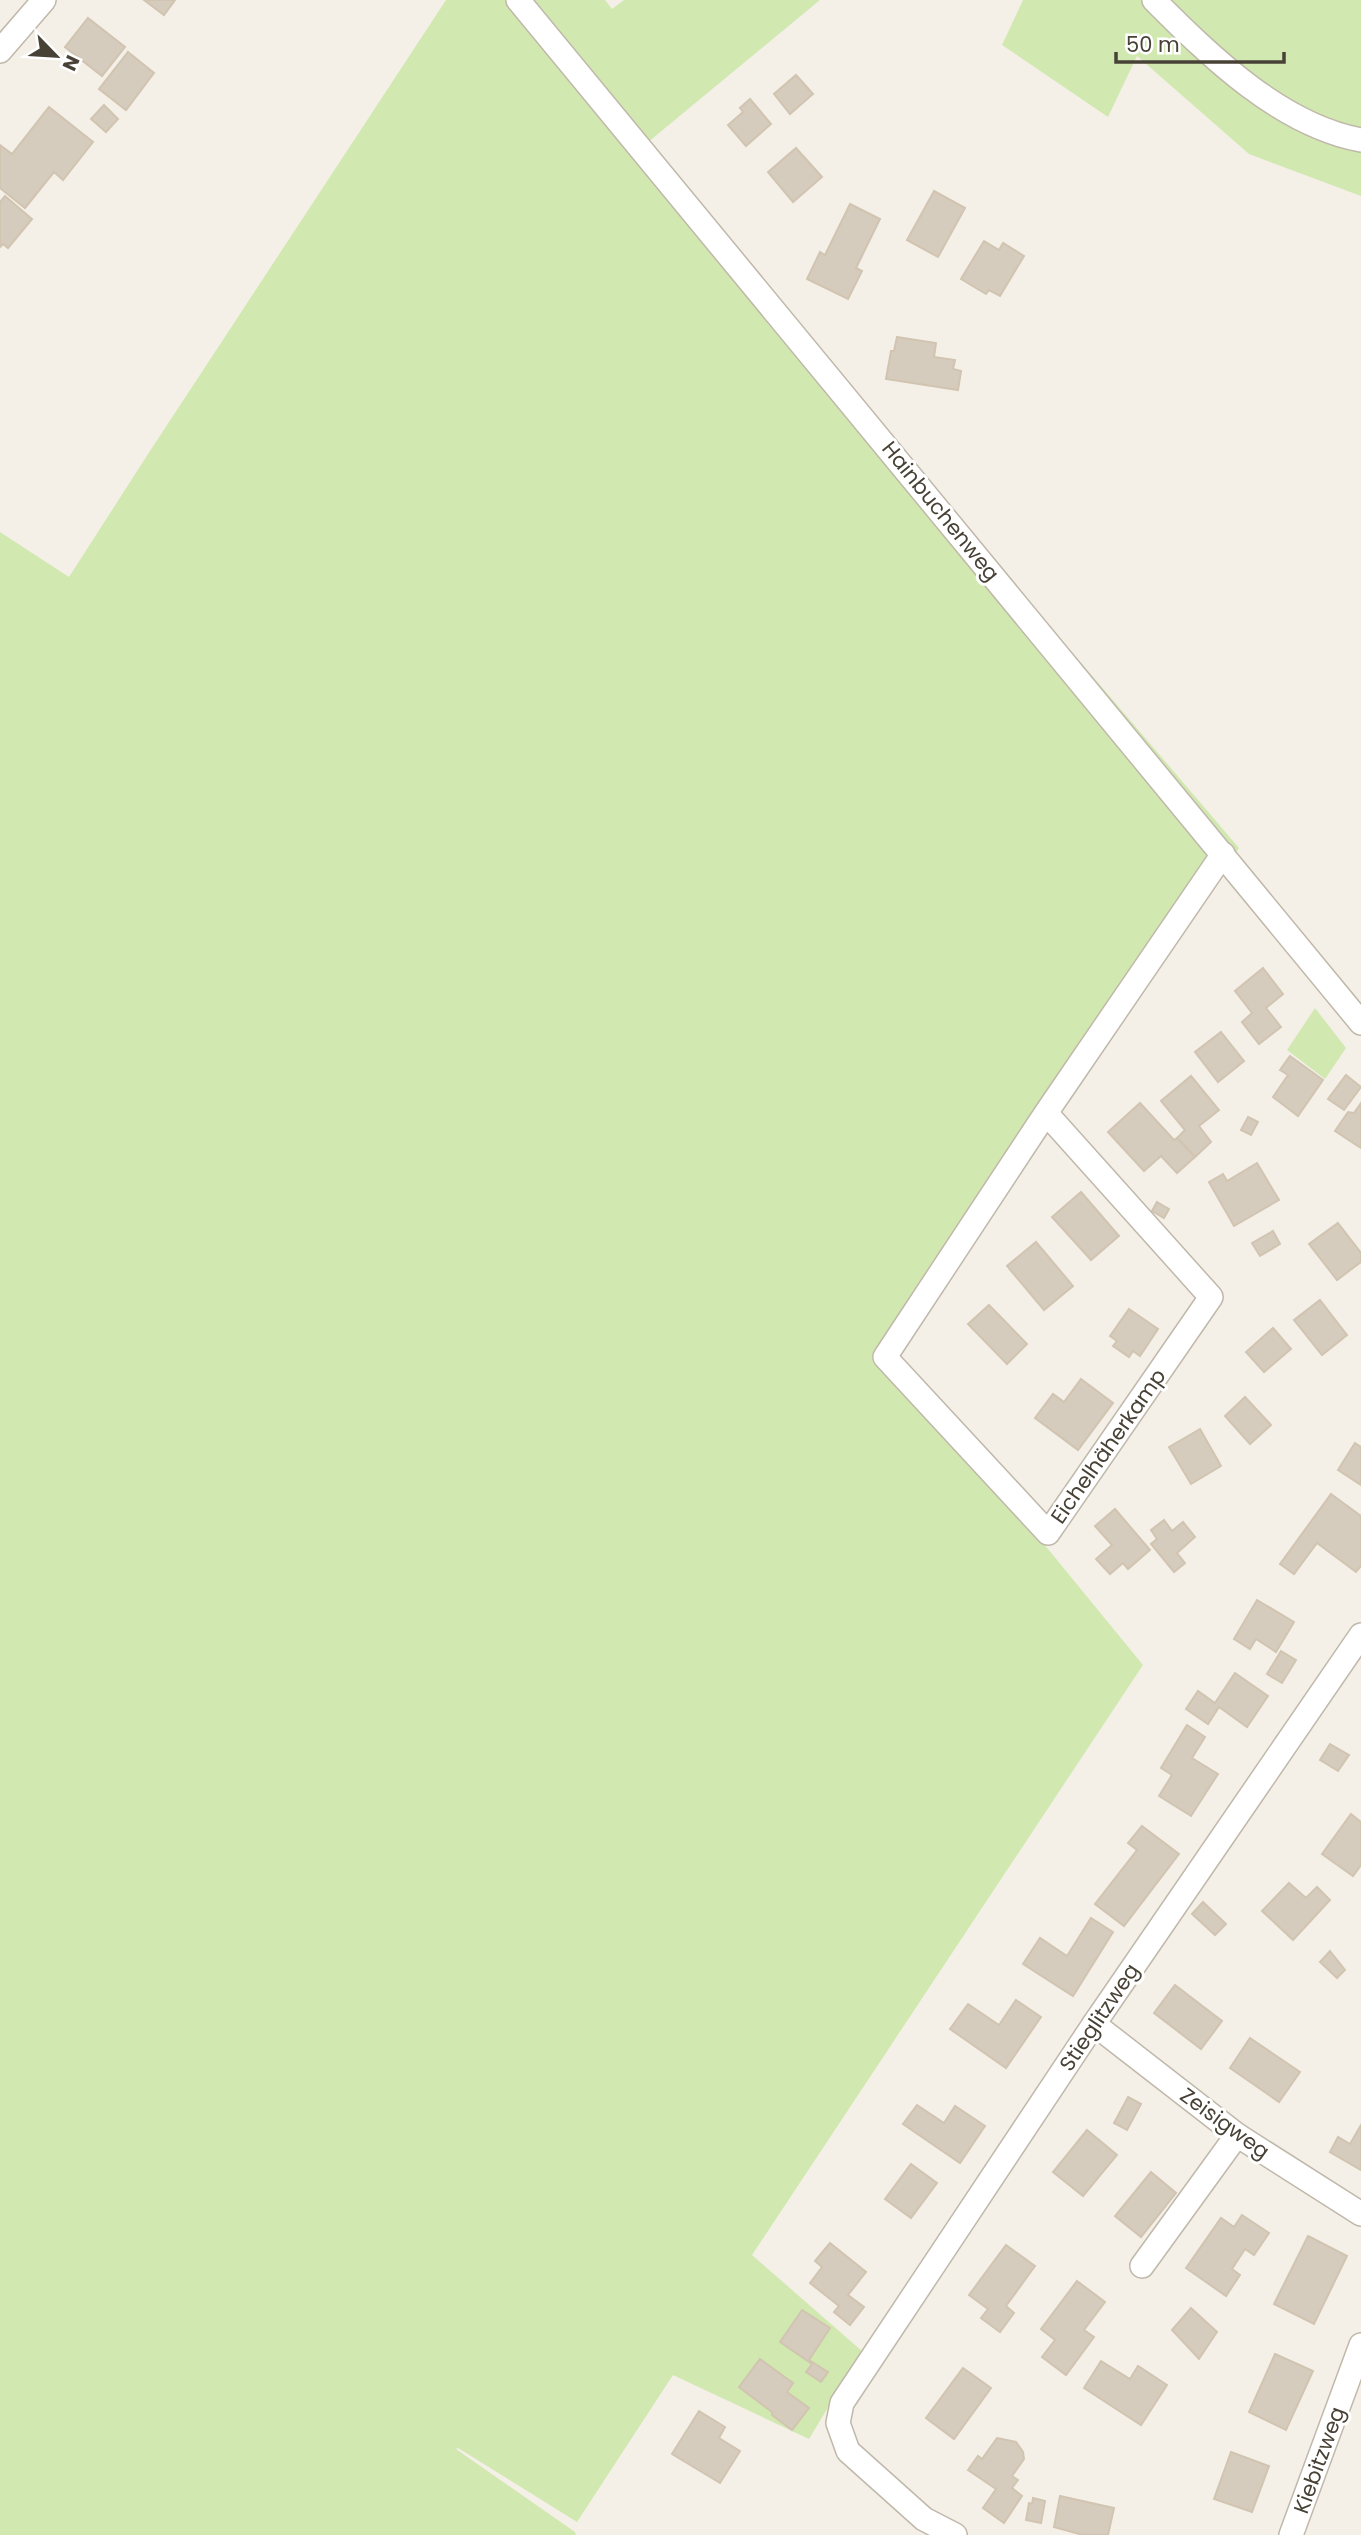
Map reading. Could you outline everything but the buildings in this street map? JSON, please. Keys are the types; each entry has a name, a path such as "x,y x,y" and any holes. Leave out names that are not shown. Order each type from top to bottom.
{"street":[{"path":"0,51 44,0"},
{"name":"Hainbuchenweg","path":"518,0 1361,1023"},
{"path":"1154,0 1246,83 1283,110 1312,124 1361,140"},
{"name":"Eichelhäherkamp","path":"1046,1113 1211,1297 1048,1533 885,1357 1046,1113 1223,854"},
{"name":"Stieglitzweg","path":"955,2535 924,2519 848,2451 838,2423 842,2403 1094,2024 1361,1635"},
{"name":"Zeisigweg","path":"1094,2024 1237,2135 1361,2214"},
{"path":"1142,2266 1237,2135"},
{"name":"Kiebitzweg","path":"1291,2535 1361,2345"}],"green space":[{"path":"446,0 516,0 1239,848 890,1356 1143,1665 752,2255 862,2351 809,2439 673,2375 577,2522 456,2449 576,2535 0,2535 0,532 69,577"},
{"path":"518,0 605,0 612,9 624,0 820,0 647,143"},
{"path":"1023,0 1361,0 1361,196 1249,154 1137,56 1108,117 1002,45"},
{"path":"1315,1008 1346,1048 1325,1079 1287,1050"}]}
